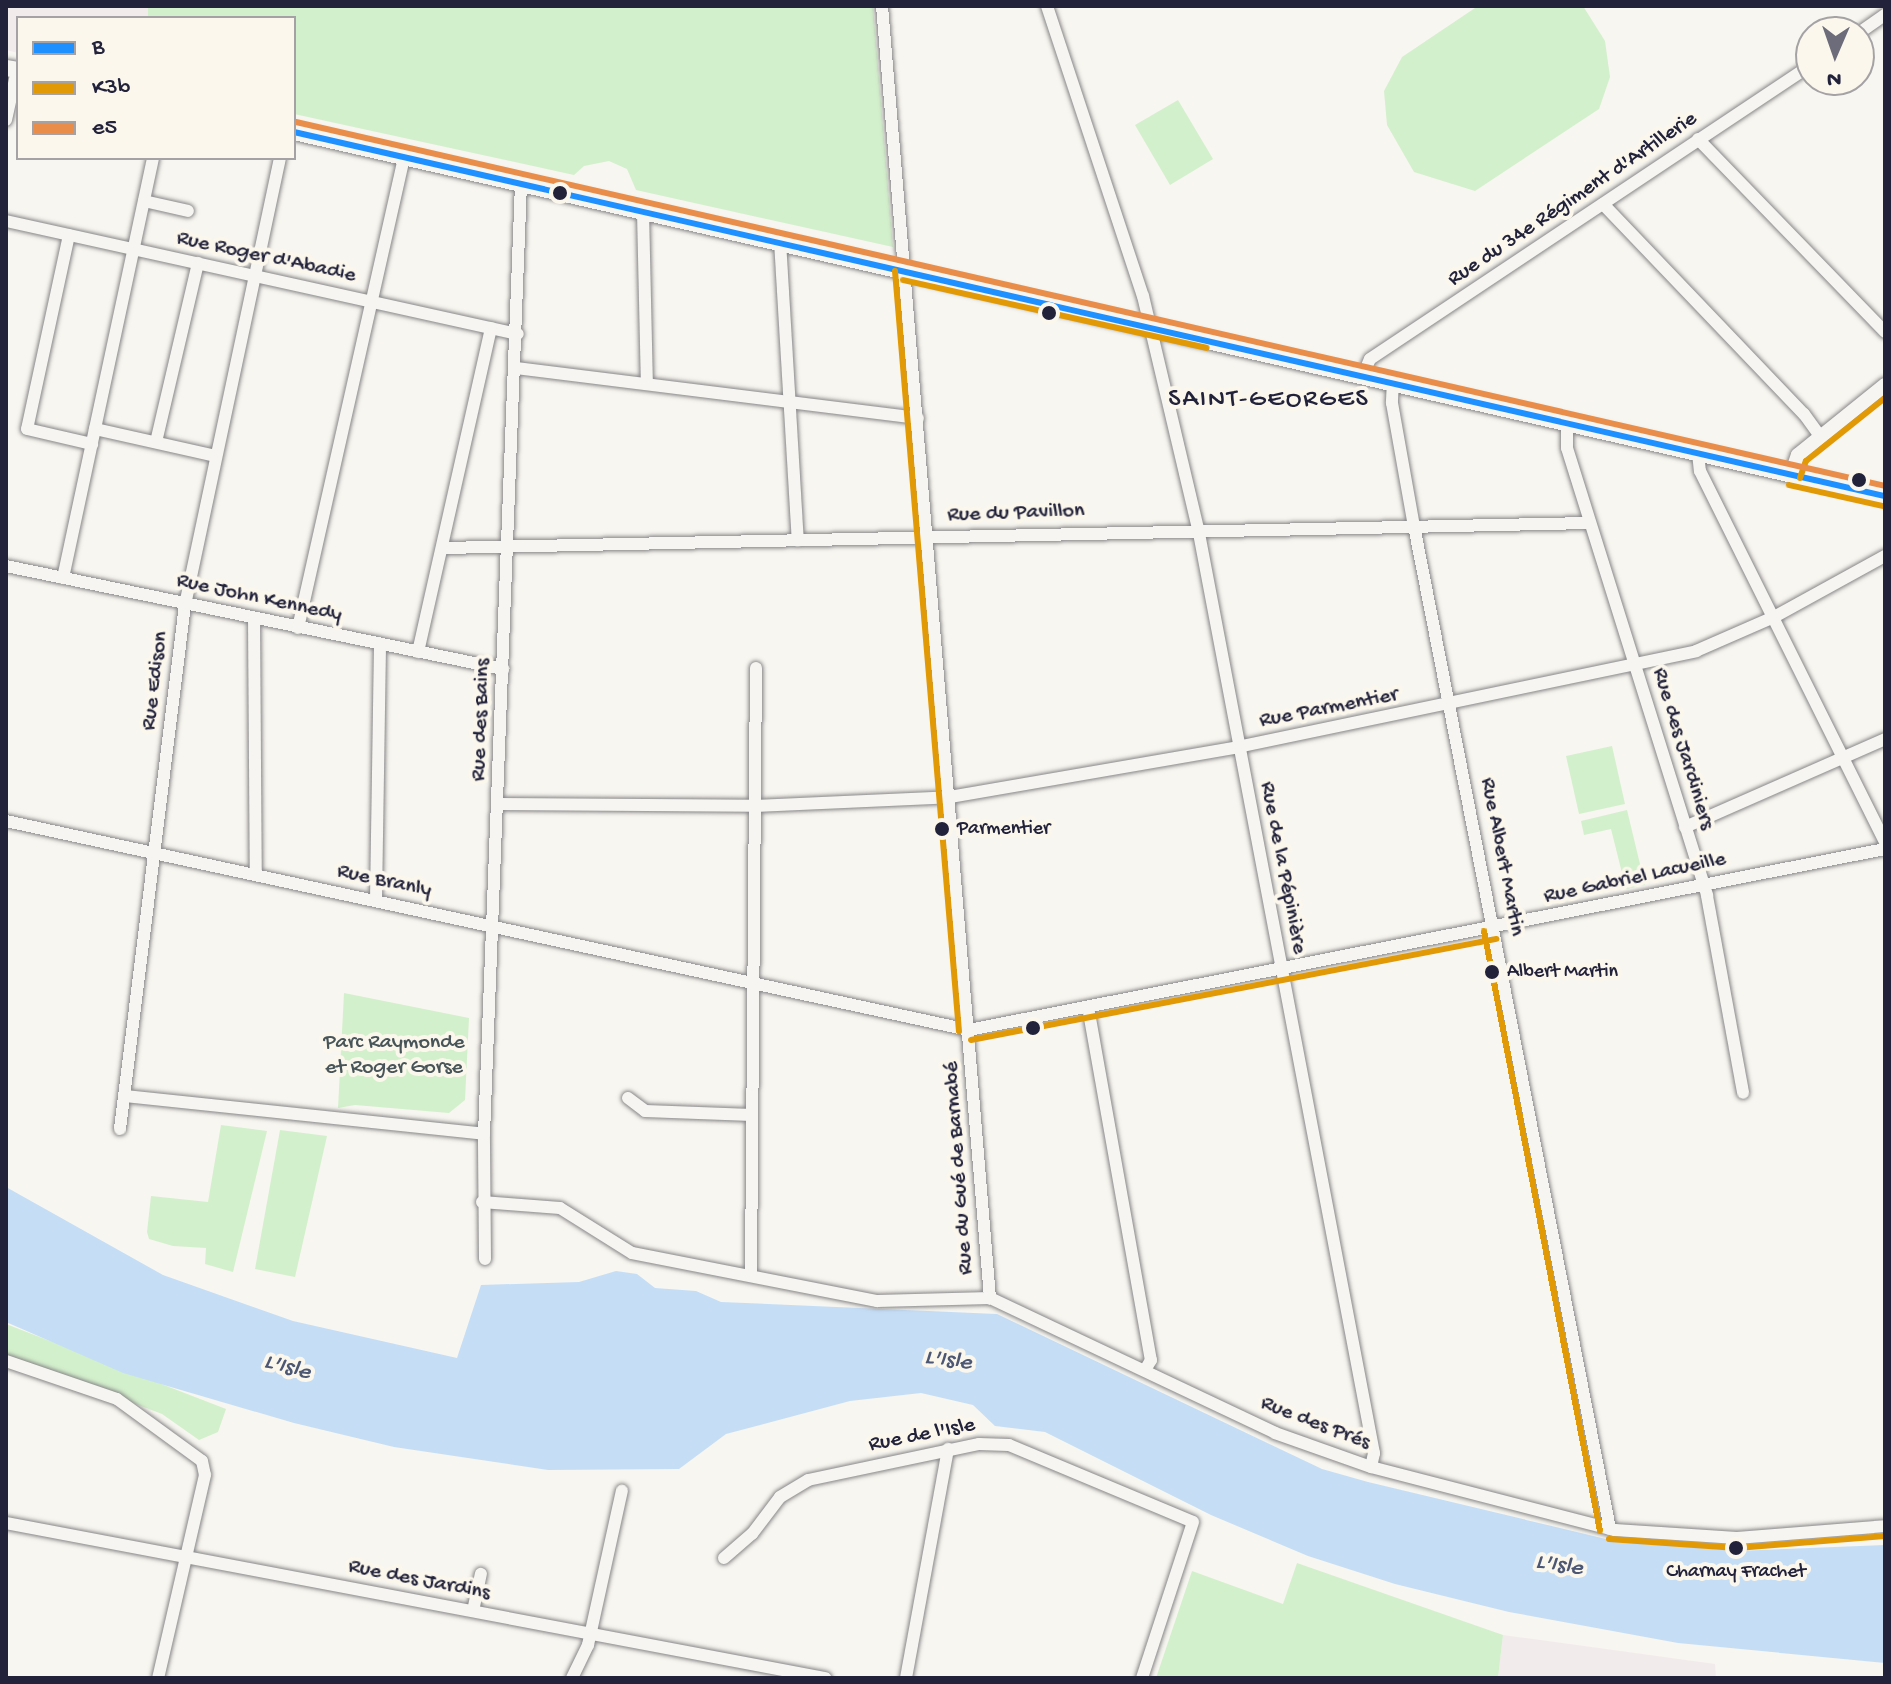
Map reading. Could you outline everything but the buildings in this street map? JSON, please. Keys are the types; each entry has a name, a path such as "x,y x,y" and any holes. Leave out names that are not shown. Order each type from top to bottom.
{"main road":[{"path":"296,132 1364,373 1885,496"}],"street":[{"name":"Rue du Gué de Barnabé","path":"882,6 990,1298"},
{"name":"Rue de la Pépinière","path":"1047,6 1149,325 1198,528 1374,1453 1371,1467"},
{"name":"Rue du 34e Régiment d'Artillerie","path":"1364,373 1370,359 1795,75"},
{"path":"6,120 16,78"},
{"path":"1698,139 1885,332"},
{"path":"298,628 404,157"},
{"path":"63,578 153,160"},
{"name":"Rue Edison","path":"120,1129 185,605 280,160"},
{"name":"Rue des Bains","path":"485,1259 482,1202 484,1134 518,334 521,183"},
{"path":"144,201 188,211"},
{"path":"1603,204 1804,414 1821,437"},
{"path":"643,212 647,384"},
{"name":"Rue Roger d'Abadie","path":"6,221 518,334"},
{"path":"69,235 27,429 92,444"},
{"path":"780,241 798,540"},
{"path":"156,442 198,263"},
{"path":"418,652 491,328"},
{"path":"516,368 918,418"},
{"name":"Rue Albert Martin","path":"1393,381 1392,403 1414,526 1452,704 1610,1529"},
{"path":"1791,475 1798,455 1885,385"},
{"name":"Rue des Jardiniers","path":"1567,421 1567,448 1703,886 1743,1093"},
{"path":"95,429 216,456"},
{"path":"1698,453 1700,471 1885,842"},
{"name":"Rue du Pavillon","path":"443,548 1198,528 1590,523"},
{"name":"Rue Parmentier","path":"499,804 755,806 950,797 1238,747 1636,665 1720,643 1885,556"},
{"name":"Rue John Kennedy","path":"6,566 503,669"},
{"path":"254,619 256,875"},
{"path":"376,900 380,644"},
{"path":"751,1273 756,668"},
{"path":"1685,827 1885,739"},
{"name":"Rue Branly","path":"6,821 969,1030"},
{"name":"Rue Gabriel Lacueille","path":"969,1030 1494,929 1885,849"},
{"path":"1088,1007 1151,1360 1145,1370"},
{"path":"125,1096 484,1134"},
{"path":"628,1098 645,1111 752,1115"},
{"name":"Rue des Prés","path":"482,1202 560,1208 632,1253 751,1273 877,1301 990,1298 1275,1433 1371,1467 1610,1529 1737,1538 1885,1526"},
{"path":"6,1361 117,1399 202,1461 205,1475 158,1678"},
{"name":"Rue de l'Isle","path":"724,1558 798,1484 948,1449 1009,1445 1193,1522 1142,1678"},
{"path":"906,1678 948,1449"},
{"path":"572,1678 591,1634 622,1491"},
{"name":"Rue des Jardins","path":"6,1523 825,1678"},
{"path":"473,1611 481,1574"}],"shaded area":[{"path":"6,6 148,6 148,16 16,16 16,52 6,50"},
{"path":"1503,1635 1715,1664 1716,1678 1498,1678"}],"green space":[{"path":"148,6 873,6 893,247 636,190 627,169 609,161 584,166 574,175 296,114 296,16 148,16"},
{"path":"1478,6 1583,6 1605,41 1610,77 1599,109 1475,191 1414,172 1387,125 1384,91 1402,57"},
{"path":"1178,100 1213,159 1170,185 1135,125"},
{"path":"1612,746 1625,804 1579,814 1566,756"},
{"path":"1627,810 1645,885 1626,889 1611,829 1584,835 1581,821"},
{"name":"Parc Raymonde et Roger Gorse","path":"344,993 469,1018 465,1100 449,1113 355,1105 338,1108"},
{"path":"221,1125 267,1131 233,1272 205,1264 206,1248 173,1246 149,1239 147,1232 151,1196 208,1202"},
{"path":"280,1130 327,1136 295,1277 255,1269"},
{"path":"6,1324 226,1409 218,1432 199,1440 162,1414 6,1354"},
{"path":"1297,1563 1503,1635 1498,1678 1156,1678 1192,1571 1283,1604"}],"water":[{"name":"L'Isle","path":"6,1187 163,1275 293,1321 457,1358 481,1285 579,1282 616,1271 637,1274 655,1288 696,1291 721,1302 997,1314 1322,1469 1368,1482 1610,1540 1735,1551 1885,1545 1885,1663 1678,1643 1509,1612 1395,1584 1308,1556 1211,1515 1045,1432 995,1426 973,1405 921,1393 850,1401 726,1434 679,1469 548,1470 394,1447 294,1423 123,1373 6,1322"}],"transit line":[{"name":"e5","path":"296,122 1885,486"},
{"name":"B","path":"296,132 1885,496"},
{"name":"K3b","path":"895,271 959,1031"},
{"name":"K3b","path":"903,280 1206,348"},
{"name":"K3b","path":"1800,478 1806,461 1885,398"},
{"name":"K3b","path":"1789,485 1883,506"},
{"name":"K3b","path":"1484,931 1600,1531"},
{"name":"K3b","path":"971,1040 1496,939"},
{"name":"K3b","path":"1609,1539 1737,1548 1885,1536"}],"place":[{"name":"Parmentier","path":"942,829"},
{"name":"Albert Martin","path":"1492,972"},
{"name":"Charnay Frachet","path":"1736,1548"}],"district":[{"name":"SAINT-GEORGES","path":"1269,401"}]}
